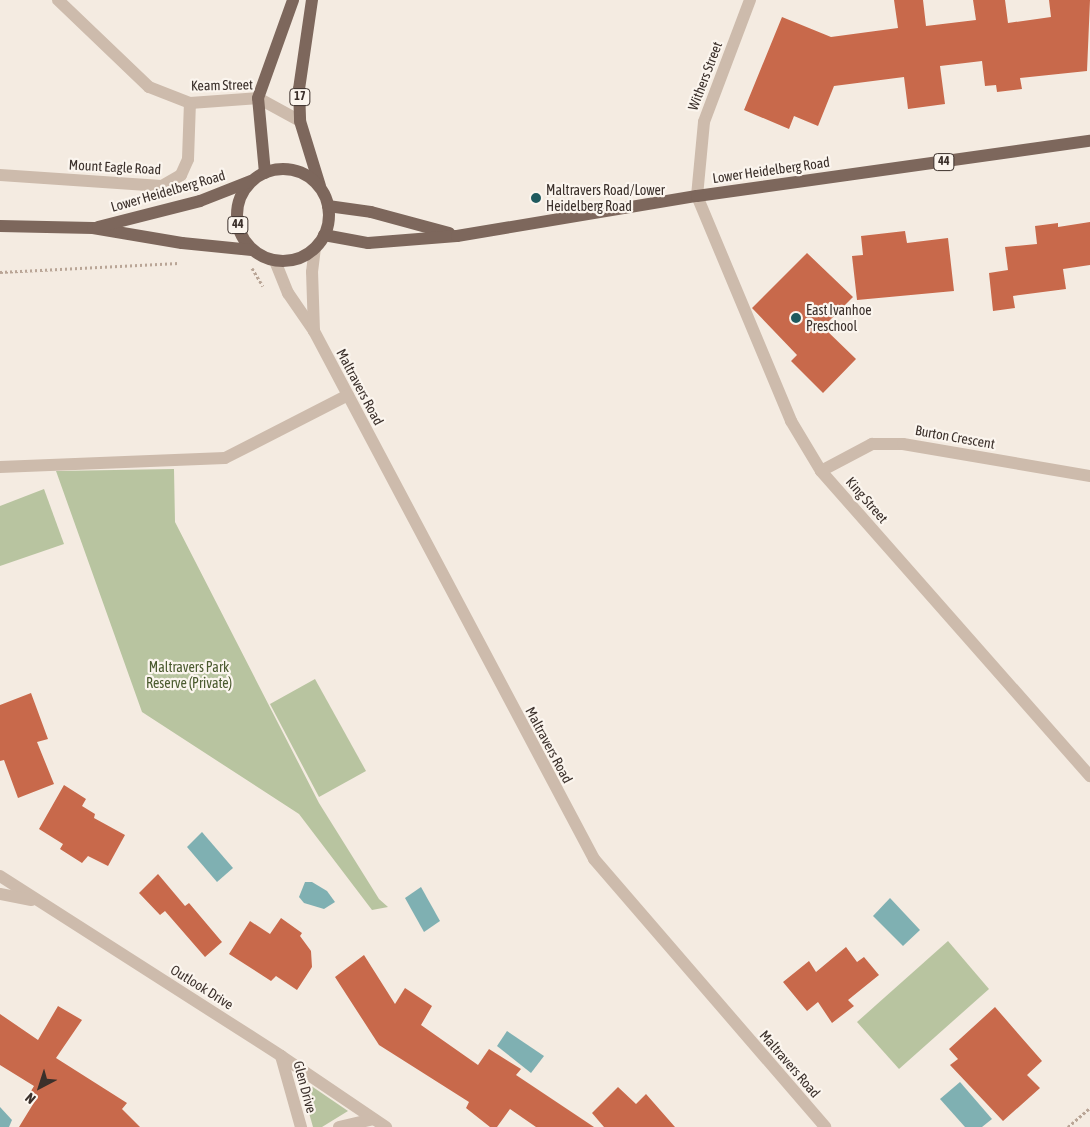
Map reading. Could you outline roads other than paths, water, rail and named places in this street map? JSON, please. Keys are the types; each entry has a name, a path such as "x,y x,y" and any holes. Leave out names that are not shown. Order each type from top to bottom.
{"main road":[{"path":"265,173 258,98 293,0"},
{"name":"17","path":"312,0 300,89 300,121 322,191"},
{"name":"Lower Heidelberg Road","path":"324,236 368,243 457,236 697,196 1090,141"},
{"name":"44","path":"281,169 297,172 311,179 322,191 328,206 324,236 315,248 297,259 275,261 252,250 242,237 236,213 240,198 252,181 265,173 281,169"},
{"name":"Lower Heidelberg Road","path":"93,228 200,201 252,181"},
{"name":"Lower Heidelberg Road","path":"328,206 371,212 457,236"},
{"name":"Lower Heidelberg Road","path":"0,226 93,228 182,243 252,250"}],"street":[{"name":"Keam Street","path":"58,0 149,87 190,103 258,98 300,121"},
{"name":"Withers Street","path":"697,196 704,122 750,0"},
{"name":"Mount Eagle Road","path":"0,174 162,186 181,175 188,159 190,103"},
{"name":"King Street","path":"697,196 791,421 821,471 1090,776"},
{"name":"Maltravers Road","path":"314,331 312,272 315,248"},
{"name":"Maltravers Road","path":"275,261 288,293 314,331 594,859 825,1127"},
{"path":"0,467 225,458 348,396"},
{"name":"Burton Crescent","path":"821,471 872,444 903,444 1090,476"},
{"name":"Outlook Drive","path":"0,876 281,1056 386,1127"},
{"path":"0,894 40,902"},
{"name":"Glen Drive","path":"281,1056 300,1127"},
{"path":"339,1127 373,1119"}],"water":[{"path":"202,832 233,868 217,882 187,847"},
{"path":"305,882 312,882 327,891 335,902 324,909 304,903 299,897"},
{"path":"421,887 440,921 424,932 405,898"},
{"path":"890,898 920,930 903,946 873,916"},
{"path":"507,1031 544,1056 531,1073 497,1046"},
{"path":"960,1082 992,1119 982,1127 965,1127 940,1099"},
{"path":"0,1107 12,1120 9,1127 0,1127"}],"place":[{"name":"Maltravers Road/Lower Heidelberg Road","path":"536,198"},
{"name":"East Ivanhoe Preschool","path":"796,318"}],"park label":[{"name":"Maltravers Park Reserve (Private)","path":"189,676"}]}
